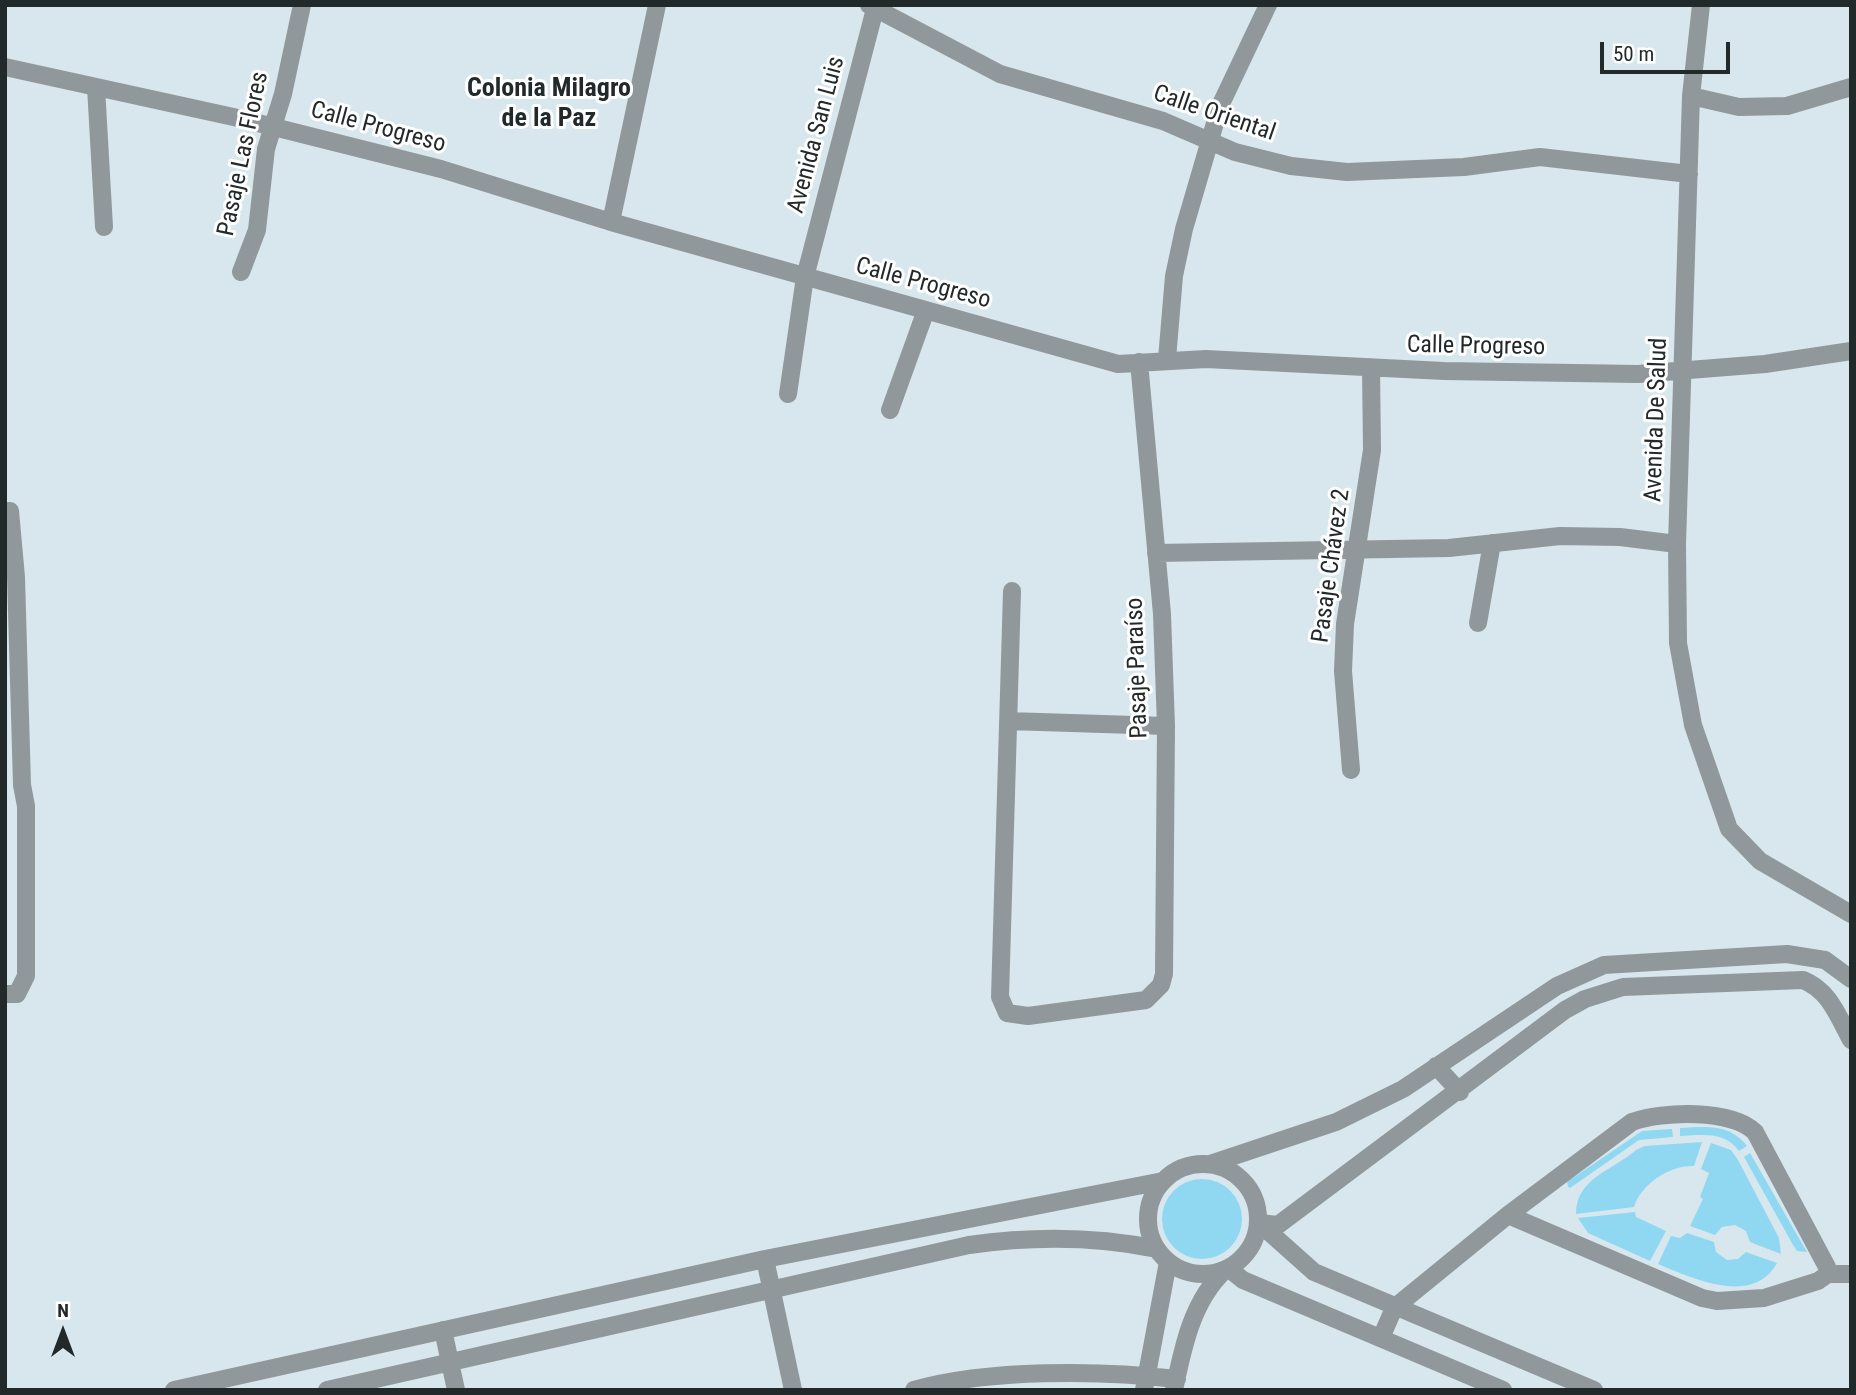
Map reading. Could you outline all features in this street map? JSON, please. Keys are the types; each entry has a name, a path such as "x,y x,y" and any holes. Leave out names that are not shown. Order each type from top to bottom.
{"street":[{"name":"Pasaje Las Flores","path":"241,272 257,230 267,149 302,5"},
{"path":"611,222 657,5"},
{"name":"Avenida De Salud","path":"1701,5 1690,96 1677,544 1678,643 1690,711 1729,829 1760,861 1851,914"},
{"name":"Calle Oriental","path":"873,6 1000,74 1163,121 1235,152 1291,166 1347,172 1464,167 1541,157 1689,174"},
{"name":"Avenida San Luis","path":"788,394 805,277 873,6"},
{"path":"1167,359 1174,276 1184,229 1220,106 1262,7"},
{"name":"Calle Progreso","path":"5,67 273,126 441,169 611,222 1118,364 1167,359 1543,373 1684,370 1765,364 1851,351"},
{"path":"96,87 104,227"},
{"path":"1690,96 1740,107 1787,106 1851,87"},
{"path":"890,410 926,310"},
{"name":"Pasaje Paraíso","path":"1008,721 1000,997 1007,1013 1028,1016 1146,1000 1161,985 1164,974 1166,726 1162,614 1139,362"},
{"name":"Pasaje Chávez 2","path":"1351,770 1343,671 1345,624 1372,450 1371,368"},
{"path":"5,511 10,511 16,577 22,785 26,806 26,976 17,994 5,994"},
{"path":"1156,553 1253,549 1357,550 1492,543 1560,536 1620,537 1677,544"},
{"path":"1478,623 1492,543"},
{"path":"1013,592 1008,721 1166,726"},
{"path":"174,1390 765,1259 1163,1181 1185,1167 1210,1164 1336,1122 1403,1089 1557,986 1612,964 1707,958 1808,956 1825,960 1851,979"},
{"path":"1707,958 1710,984"},
{"path":"1259,1223 1278,1225 1565,1010 1586,999 1623,987 1803,981 1817,986 1827,997 1851,1040"},
{"path":"1436,1066 1460,1091"},
{"path":"1381,1338 1394,1308 1508,1215 1632,1122 1655,1116 1723,1115 1744,1122 1755,1132 1828,1274"},
{"path":"914,1390 944,1381 1175,1384 1184,1341 1208,1285 1251,1247 1259,1223 1255,1200 1242,1180 1222,1167 1210,1164"},
{"path":"1146,1382 1162,1256 1148,1230 1147,1217 1149,1203 1163,1181"},
{"path":"1508,1215 1702,1298 1717,1301 1763,1298 1818,1281 1828,1274 1851,1274"},
{"path":"1259,1223 1314,1272 1394,1308 1594,1390"},
{"path":"327,1390 969,1245 1016,1238 1119,1241 1162,1256 1178,1269 1201,1274 1226,1269 1243,1280 1503,1390"},
{"path":"765,1259 793,1390"},
{"path":"443,1330 456,1390"}],"shaded area":[{"path":"1708,1127 1725,1130 1733,1133 1747,1146 1739,1151 1720,1137 1680,1136 1680,1128"},
{"path":"1672,1129 1673,1137 1639,1140 1568,1187 1567,1182 1642,1131"},
{"path":"1702,1142 1694,1166 1675,1169 1658,1177 1643,1191 1634,1207 1576,1214 1582,1192 1589,1183 1636,1150 1645,1146"},
{"path":"1711,1143 1731,1150 1738,1160 1779,1238 1781,1254 1750,1242 1746,1231 1735,1225 1722,1227 1715,1235 1690,1226 1703,1199 1700,1197 1709,1173 1701,1169"},
{"path":"1750,1153 1807,1252 1797,1251 1793,1245 1744,1157"},
{"path":"1202,1179 1217,1182 1230,1191 1239,1204 1242,1219 1239,1234 1230,1247 1217,1256 1202,1259 1187,1256 1174,1247 1165,1234 1162,1219 1165,1204 1174,1191 1187,1182"},
{"path":"1635,1212 1636,1217 1666,1231 1650,1261 1588,1233 1578,1218"},
{"path":"1687,1233 1714,1242 1716,1252 1727,1260 1738,1259 1746,1252 1777,1263 1766,1276 1753,1284 1738,1286 1704,1281 1658,1264 1671,1236 1680,1238"}],"district":[{"name":"Colonia Milagro de la Paz","path":"549,104"}]}
